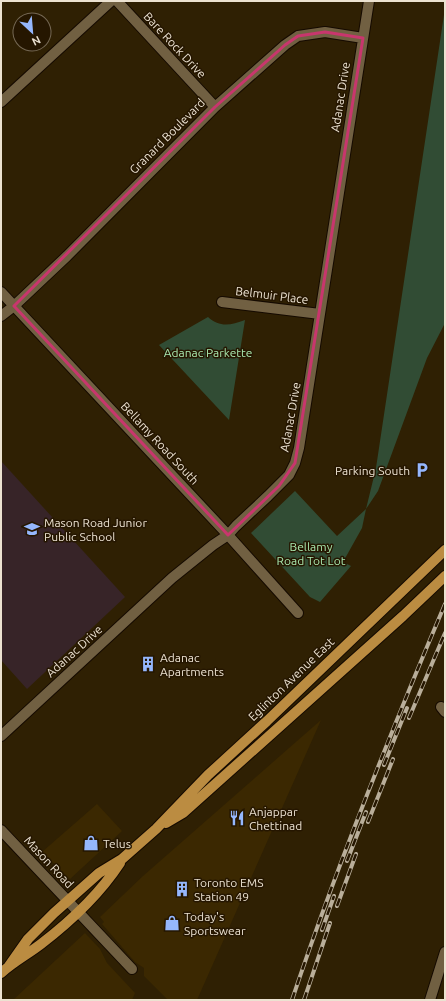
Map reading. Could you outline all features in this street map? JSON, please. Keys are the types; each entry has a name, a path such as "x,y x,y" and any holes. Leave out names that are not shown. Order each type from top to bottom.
{"main road":[{"name":"Eglinton Avenue East","path":"9,966 28,938 99,873 122,859 156,829 208,775 445,550"},
{"name":"Eglinton Avenue East","path":"156,829 183,812 397,621 445,576"},
{"name":"Eglinton Avenue East","path":"1,973 40,945 78,912 107,882 122,859"}],"street":[{"path":"1,102 111,1"},
{"name":"Bare Rock Drive","path":"117,1 215,106"},
{"name":"Adanac Drive","path":"1,736 172,578 213,545 228,535 289,475 295,463 299,448 369,1"},
{"name":"Granard Boulevard","path":"1,316 14,306 67,256 215,106 298,36 325,32 363,38"},
{"name":"Bellamy Road South","path":"1,292 228,535 298,613"},
{"name":"Belmuir Place","path":"222,302 320,314"},
{"name":"Mason Road","path":"1,830 132,970"},
{"path":"430,1000 444,958"}],"highlighted area":[{"path":"325,32 363,38 295,463 279,486 228,535 14,306 215,107 285,45 298,36"}],"shaded area":[{"name":"Mason Road Junior Public School","path":"1,461 125,597 27,689 1,660"},
{"path":"321,720 197,1000 168,1000 144,976 144,968 135,962 102,924 104,922 100,917 143,876"},
{"path":"97,804 122,831 70,879 42,852"},
{"path":"85,933 100,949 107,963 135,993 132,1000 13,1000"}],"green space":[{"path":"445,8 445,323 427,358 378,491 366,509 376,468"},
{"name":"Adanac Parkette","path":"208,317 221,324 235,323 245,320 229,420 159,345"},
{"name":"Bellamy Road Tot Lot","path":"295,491 337,536 366,509 362,528 343,562 351,566 320,602 310,597 251,533"}],"railway":[{"path":"292,1000 327,899 365,800 445,604"},
{"path":"409,718 445,633"},
{"path":"384,765 407,708"},
{"path":"368,822 393,759"},
{"path":"347,861 366,812"},
{"path":"337,906 356,854"},
{"path":"322,930 334,896"},
{"path":"304,1000 330,923"}],"place":[{"name":"Parking South","path":"422,470"},
{"name":"Mason Road Junior Public School","path":"32,529"},
{"name":"Adanac Apartments","path":"148,664"},
{"name":"Anjappar Chettinad","path":"237,818"},
{"name":"Telus","path":"91,843"},
{"name":"Toronto EMS Station 49","path":"182,889"},
{"name":"Today's Sportswear","path":"172,923"}]}
